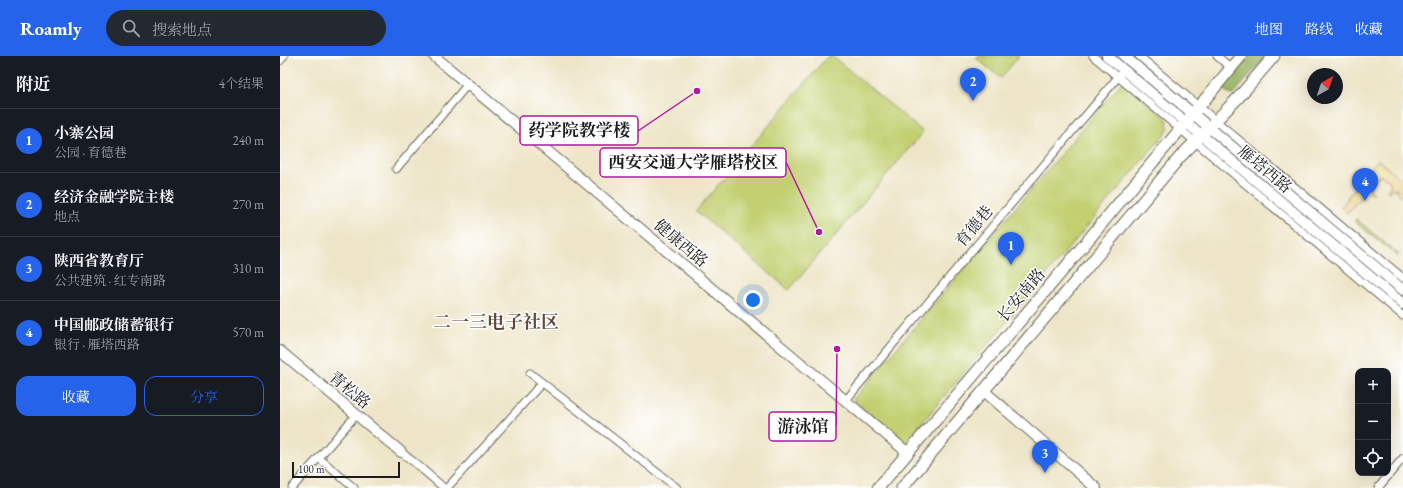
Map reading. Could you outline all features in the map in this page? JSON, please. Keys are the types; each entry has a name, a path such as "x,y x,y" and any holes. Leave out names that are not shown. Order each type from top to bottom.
{"main road":[{"name":"长安南路","path":"878,488 1241,56"},
{"name":"长安南路","path":"902,488 1180,157 1238,98 1274,56"}],"street":[{"path":"280,61 284,56"},
{"name":"健康西路","path":"434,56 908,453"},
{"path":"1093,56 1121,74"},
{"name":"雁塔西路","path":"1107,56 1121,74 1190,118"},
{"name":"雁塔西路","path":"1124,56 1190,118 1403,289"},
{"path":"1139,56 1190,118 1403,278"},
{"path":"1217,56 1231,68"},
{"name":"育德巷","path":"846,400 1121,74"},
{"path":"396,169 468,84"},
{"path":"1206,131 1403,316"},
{"name":"雁塔西路","path":"1206,131 1403,304"},
{"name":"青松路","path":"280,351 401,452"},
{"path":"530,373 677,488"},
{"path":"447,488 542,383"},
{"path":"984,391 1096,488"},
{"path":"292,488 356,415"},
{"path":"401,452 444,488"},
{"path":"318,458 354,488"},
{"path":"1378,488 1403,458"}],"green space":[{"path":"828,56 832,56 923,132 789,290 696,211"},
{"path":"978,56 1019,56 1001,78 976,58"},
{"path":"1246,56 1266,56 1233,95 1229,94 1222,86"},
{"path":"1122,82 1167,119 1168,130 905,443 853,400"},
{"path":"1356,219 1398,254 1398,256 1355,222"}],"sand":[{"path":"1378,160 1403,181 1403,197 1398,193 1397,189 1395,190 1392,188 1389,192 1387,190 1391,185 1389,180 1380,175 1370,183 1370,189 1374,193 1372,195 1367,191 1362,192 1362,196 1347,213 1341,207"}],"place":[{"name":"药学院教学楼","path":"697,91"},
{"name":"经济金融学院主楼","path":"973,101"},
{"name":"中国邮政储蓄银行","path":"1365,201"},
{"name":"西安交通大学雁塔校区","path":"819,232"},
{"name":"小寨公园","path":"1011,265"},
{"name":"游泳馆","path":"837,349"},
{"name":"陕西省教育厅","path":"1045,473"}],"district":[{"name":"二一三电子社区","path":"496,321"}]}
